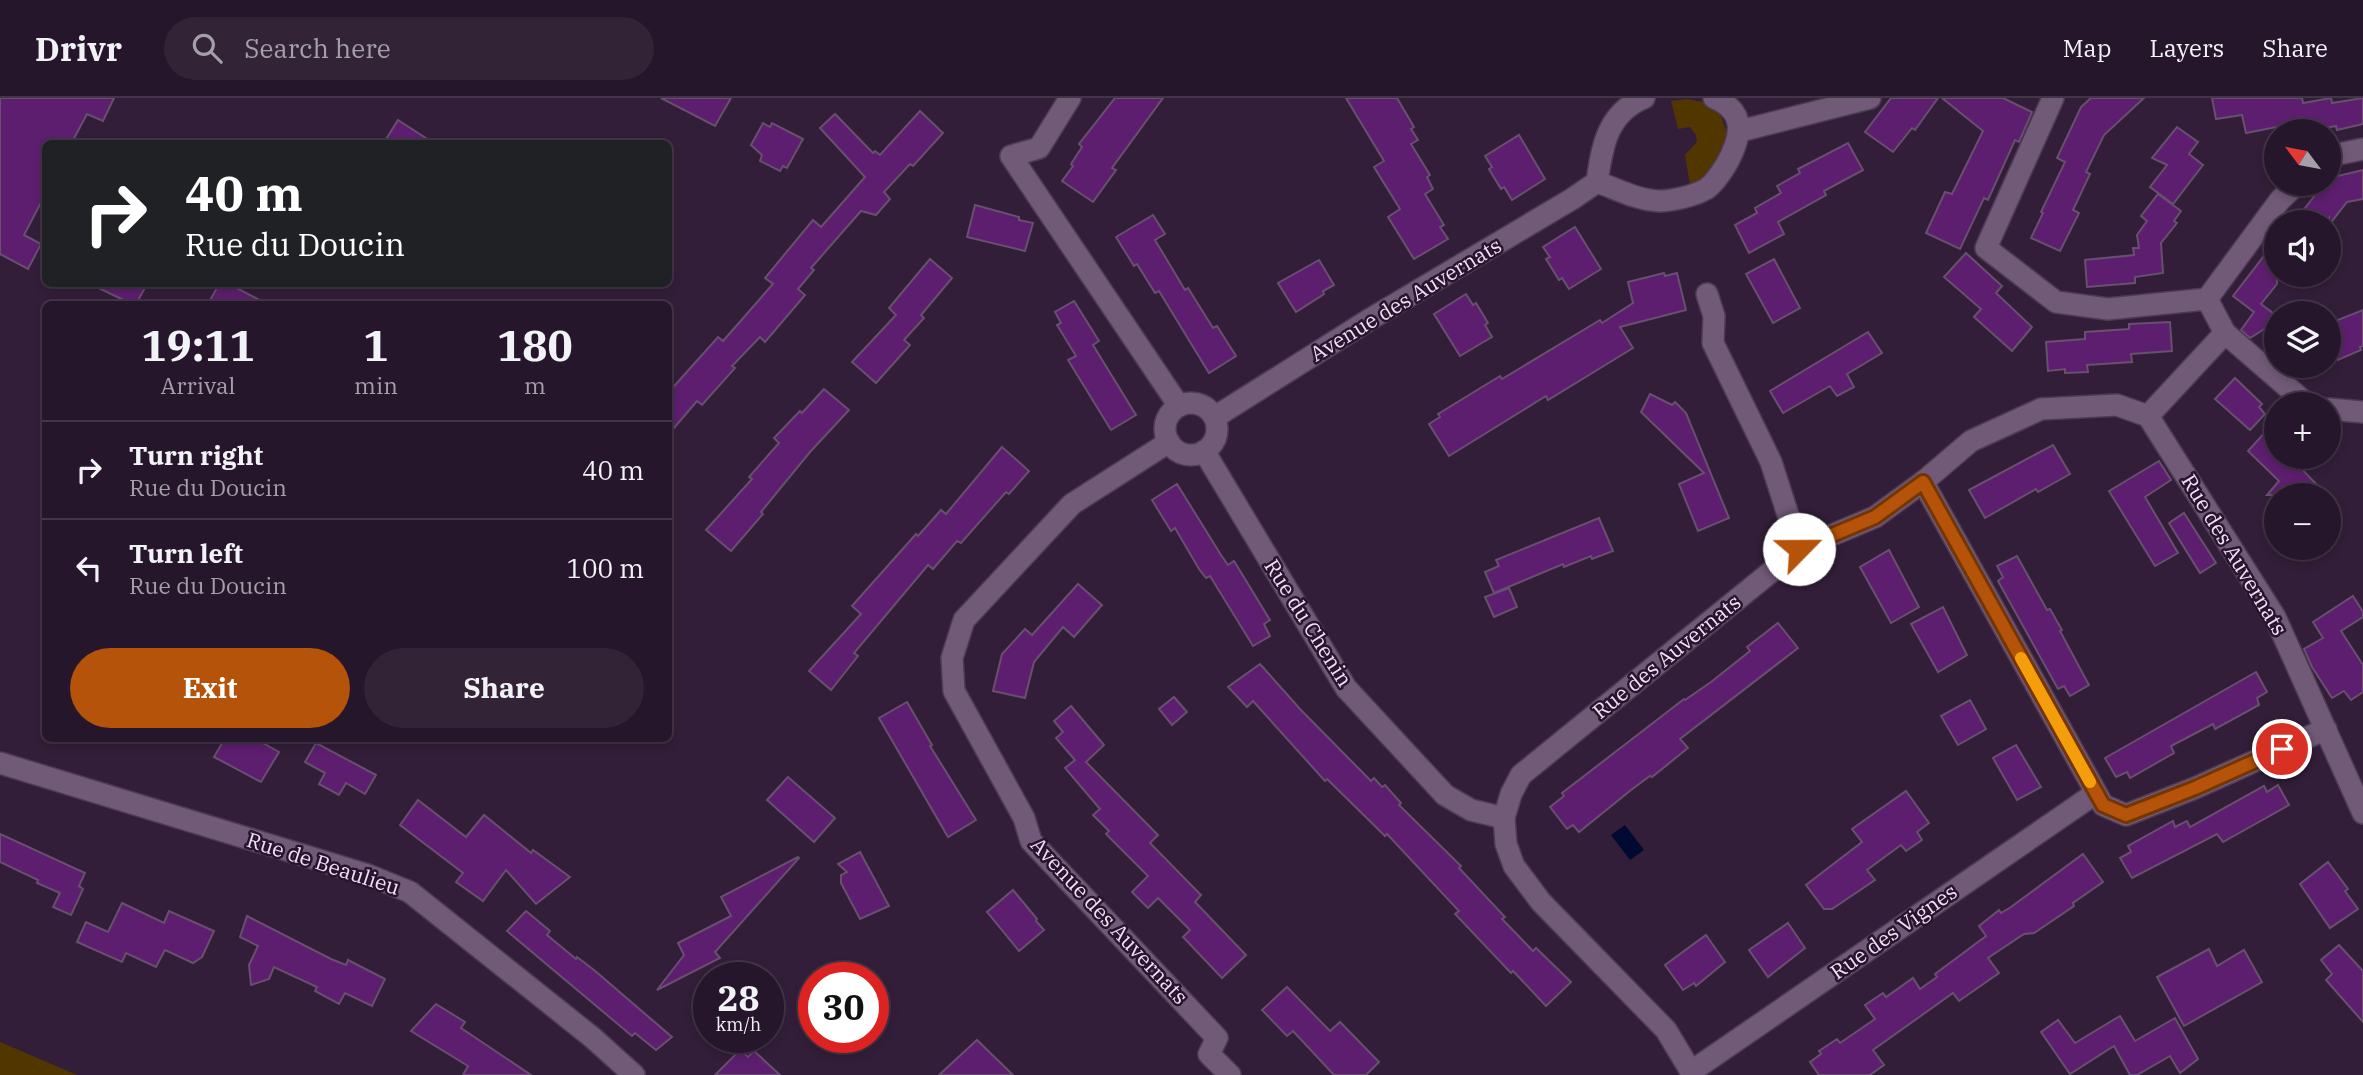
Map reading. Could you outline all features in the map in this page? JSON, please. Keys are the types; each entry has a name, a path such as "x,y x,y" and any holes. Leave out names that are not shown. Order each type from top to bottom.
{"street":[{"path":"1070,98 1039,148 1011,156 1179,406"},
{"path":"1644,98 1635,101 1608,128 1597,181 1633,196 1660,201 1707,189 1721,173 1735,149 1740,131 1736,116 1725,103 1714,98"},
{"path":"1740,131 1870,98"},
{"path":"2053,98 1986,247 2056,302 2108,309 2207,299 2284,196"},
{"path":"2342,153 2363,149"},
{"name":"Avenue des Auvernats","path":"1214,417 1372,318 1572,200 1597,181"},
{"path":"1707,294 1714,316 1713,343 1771,462 1799,549"},
{"path":"2207,299 2225,333 2293,392"},
{"path":"2148,416 2225,333"},
{"path":"1187,403 1203,405 1214,417 1217,434 1214,442 1204,451 1191,455 1182,453 1169,442 1165,425 1168,417 1179,406 1187,403"},
{"name":"Rue des Auvernats","path":"1693,1073 1666,1030 1541,902 1514,866 1506,844 1504,818 1511,794 1521,775 1799,549 1875,517 1971,442 2041,409 2117,405 2148,416 2275,617 2363,813"},
{"path":"2341,410 2363,412"},
{"name":"Avenue des Auvernats","path":"1169,442 1072,504 964,620 952,658 954,691 1024,818 1031,842 1217,1038 1209,1054 1230,1075"},
{"name":"Rue du Chenin","path":"1204,451 1346,688 1445,795 1471,810 1504,818"},
{"path":"1923,482 2103,805 2126,815 2195,788 2326,729"},
{"name":"Rue de Beaulieu","path":"0,763 368,875 410,892 593,1038 634,1075"},
{"name":"Rue des Vignes","path":"1693,1073 2096,793"}],"shaded area":[{"path":"1687,99 1708,103 1721,116 1727,134 1726,148 1706,179 1690,185 1685,155 1697,142 1696,135 1690,127 1678,129 1671,101"},
{"path":"0,1042 77,1075 0,1075"}],"water":[{"path":"1625,825 1644,850 1630,860 1611,835"}],"building":[{"path":"0,98 114,98 103,121 87,114 73,140 42,140 42,201 24,235 41,244 28,269 0,254"},
{"path":"661,98 731,98 715,126"},
{"path":"1115,98 1163,98 1112,168 1116,170 1093,202 1062,181 1082,147 1079,144"},
{"path":"1346,98 1397,98 1414,127 1411,129 1418,140 1411,144 1430,175 1427,177 1433,189 1425,194 1444,225 1440,227 1448,239 1414,259 1388,217 1400,209 1374,167 1384,161"},
{"path":"1891,98 1938,98 1915,130 1912,128 1893,152 1865,132"},
{"path":"1942,98 2003,98 2032,112 2019,142 2015,140 1988,200 1984,198 1960,249 1926,233 1945,192 1952,194 1983,131"},
{"path":"2091,98 2144,98 2104,135 2086,172 2090,174 2073,210 2079,213 2060,251 2031,238 2065,162 2057,158 2081,107"},
{"path":"2212,98 2302,98 2303,103 2331,98 2332,103 2363,98 2363,124 2342,129 2342,119 2264,119 2264,129 2246,133 2242,115 2216,119"},
{"path":"920,111 943,133 913,166 910,164 884,192 890,199 876,215 861,211 811,268 814,270 798,289 805,295 765,342 760,337 732,366 735,368 702,405 697,401 672,430 672,389 718,337 723,341 773,284 765,278 813,220 821,227 865,177 820,128 835,114 873,153 875,151 880,155"},
{"path":"398,120 429,140 386,140"},
{"path":"763,123 770,127 772,123 803,139 787,168 783,166 780,171 760,161 762,155 751,145"},
{"path":"2177,127 2198,142 2189,154 2203,165 2173,204 2150,187 2167,165 2152,158"},
{"path":"1519,135 1545,179 1512,200 1504,187 1501,189 1485,156"},
{"path":"1848,143 1863,170 1824,191 1826,195 1778,222 1784,234 1749,253 1735,225 1757,213 1755,208 1781,193 1777,186 1800,173 1798,169"},
{"path":"2363,170 2363,199 2347,202 2341,210 2303,210 2315,196 2342,196 2342,175"},
{"path":"2158,194 2181,211 2174,221 2177,223 2161,243 2163,273 2135,277 2135,283 2087,287 2085,260 2134,255 2133,248 2139,248 2137,235 2147,221 2141,216"},
{"path":"975,205 1033,223 1025,251 967,237"},
{"path":"1153,215 1165,234 1155,240 1185,290 1188,288 1213,328 1217,326 1236,356 1209,373 1159,291 1155,293 1116,237"},
{"path":"1575,227 1601,269 1569,289 1562,278 1559,280 1546,259 1550,257 1543,247"},
{"path":"1966,253 2002,286 1996,293 2032,327 2012,351 1974,317 1981,309 1944,277"},
{"path":"2264,256 2264,287 2275,287 2261,304 2264,306 2264,329 2250,338 2241,330 2254,312 2233,296"},
{"path":"930,259 952,278 921,315 924,318 904,340 910,345 876,383 852,362 896,315 889,308"},
{"path":"1774,259 1800,308 1773,323 1746,274"},
{"path":"1319,260 1334,285 1296,312 1278,283"},
{"path":"1664,273 1665,276 1677,273 1686,310 1620,327 1633,348 1548,400 1546,396 1449,456 1429,424 1440,417 1438,414 1500,376 1502,379 1633,303 1628,282"},
{"path":"96,287 145,287 138,301 126,301"},
{"path":"217,287 235,287 261,301 210,301"},
{"path":"1466,294 1473,305 1476,303 1488,323 1485,325 1492,337 1460,356 1434,314"},
{"path":"1074,301 1099,341 1093,345 1136,415 1111,430 1068,360 1076,356 1057,325 1061,323 1055,312"},
{"path":"2363,310 2363,346 2360,347 2361,350 2341,359 2341,319"},
{"path":"2170,322 2172,351 2131,354 2132,362 2087,365 2088,372 2065,373 2065,369 2048,371 2046,342 2085,339 2085,332 2129,329 2129,324"},
{"path":"1868,332 1882,353 1847,374 1854,387 1837,396 1830,386 1783,413 1770,391"},
{"path":"2235,378 2262,404 2259,407 2264,415 2250,430 2215,399"},
{"path":"824,389 849,410 810,452 731,551 706,530 752,479 749,477 779,443 774,438"},
{"path":"1650,394 1672,405 1675,402 1686,413 1729,518 1698,531 1679,484 1704,473 1641,412"},
{"path":"2264,433 2264,466 2248,451"},
{"path":"2053,445 2070,474 2038,492 2036,489 1985,518 1969,490"},
{"path":"1002,447 1029,471 1009,494 1006,492 961,543 957,541 933,569 928,565 854,653 858,656 831,690 809,671 861,614 852,606 916,534 918,536 941,510 946,514"},
{"path":"2159,461 2171,480 2145,497 2178,553 2155,566 2109,491"},
{"path":"2267,469 2302,469 2315,483 2277,483 2279,481"},
{"path":"1177,484 1221,555 1228,565 1234,561 1270,620 1264,624 1270,636 1253,646 1210,576 1206,578 1199,569 1175,528 1171,531 1152,500"},
{"path":"2184,513 2216,563 2200,573 2169,523"},
{"path":"1599,518 1613,551 1564,567 1563,564 1494,593 1485,572 1499,566 1496,560"},
{"path":"1889,550 1919,607 1891,623 1860,567"},
{"path":"2017,556 2047,610 2050,609 2062,630 2060,631 2089,685 2070,696 2064,686 2058,689 1998,581 2003,577 1997,566"},
{"path":"1078,584 1102,605 1074,637 1063,627 1034,662 1025,698 993,691 1002,654 1025,629 1032,635"},
{"path":"1509,588 1517,607 1494,617 1485,597"},
{"path":"2353,596 2363,612 2363,617 2341,631 2363,665 2363,692 2351,700 2344,691 2332,698 2304,649 2323,638 2313,622"},
{"path":"1943,607 1967,655 1938,672 1911,624"},
{"path":"1778,623 1798,648 1680,739 1688,748 1652,777 1631,790 1579,832 1573,825 1567,829 1550,807 1564,796 1562,793 1684,699 1711,682 1750,651 1747,647"},
{"path":"1260,664 1371,781 1374,778 1382,787 1385,785 1401,803 1399,805 1461,866 1459,868 1505,917 1502,919 1533,951 1536,948 1571,982 1546,1006 1455,914 1459,911 1387,834 1385,836 1327,779 1325,781 1253,701 1247,707 1228,687"},
{"path":"2256,672 2267,692 2257,698 2259,705 2215,729 2213,724 2171,746 2174,753 2130,778 2127,772 2116,777 2105,758"},
{"path":"1174,697 1187,712 1172,725 1159,709"},
{"path":"1970,700 1986,729 1958,745 1941,716"},
{"path":"907,702 932,745 930,746 976,820 948,837 879,718"},
{"path":"1071,706 1104,745 1086,762 1158,835 1150,843 1201,895 1195,902 1246,955 1222,978 1183,937 1190,930 1158,898 1148,908 1132,892 1148,876 1106,834 1109,831 1093,815 1100,809 1065,768 1075,760 1056,738 1063,732 1054,721"},
{"path":"223,742 261,742 279,752 261,782 214,757"},
{"path":"316,743 376,775 365,794 346,783 339,795 319,784 325,773 305,762"},
{"path":"2016,745 2041,787 2017,800 1993,758"},
{"path":"788,777 835,818 814,842 767,800"},
{"path":"2278,785 2289,805 2223,842 2217,834 2132,878 2120,858 2131,852 2128,846 2173,821 2175,827 2187,821 2190,827 2264,786 2267,792"},
{"path":"1906,791 1929,823 1917,832 1922,840 1906,851 1901,845 1867,870 1875,880 1832,909 1824,909 1806,885 1862,842 1852,829"},
{"path":"418,800 466,837 484,815 531,853 533,850 570,877 536,904 506,870 483,901 456,882 463,873 400,825"},
{"path":"0,834 85,873 79,886 83,889 71,915 53,907 60,893 0,862"},
{"path":"860,852 889,906 860,919 841,883 841,875 847,872 838,864"},
{"path":"2083,854 2103,882 2034,933 2024,934 1988,958 1999,973 1959,1001 1953,993 1873,1050 1884,1065 1870,1075 1819,1075 1810,1062 1821,1054 1819,1051 1837,1039 1840,1043 1875,1019 1865,1005 1883,993 1886,997 1913,978 1920,989 1937,977 1935,974 1986,936 1979,926 1999,910 2001,913 2011,907"},
{"path":"799,858 715,952 720,958 712,962 693,962 693,972 657,990 684,955 678,943 731,916 721,897"},
{"path":"2328,862 2348,889 2345,891 2358,909 2330,928 2300,884"},
{"path":"1013,890 1044,930 1019,951 987,912"},
{"path":"122,903 164,923 169,911 214,931 202,957 193,963 165,950 156,967 126,953 122,962 77,942 86,922 108,932"},
{"path":"526,911 550,931 547,935 594,970 672,1037 656,1050 635,1033 632,1036 507,931"},
{"path":"247,916 331,959 346,965 348,960 385,979 372,1006 345,993 339,1004 315,991 317,987 274,967 269,979 251,985 249,965 258,946 240,937"},
{"path":"1788,923 1805,948 1768,977 1749,950"},
{"path":"1706,935 1725,962 1696,986 1694,983 1683,990 1665,965"},
{"path":"2339,945 2363,971 2363,1022 2326,980 2332,974 2321,960"},
{"path":"2209,949 2217,966 2244,950 2262,982 2184,1026 2157,977"},
{"path":"1287,987 1330,1031 1340,1022 1379,1062 1366,1075 1334,1075 1293,1031 1287,1036 1262,1010"},
{"path":"436,1004 465,1022 461,1028 531,1075 463,1075 468,1066 411,1031"},
{"path":"2120,1016 2135,1041 2175,1018 2198,1059 2180,1073 2170,1056 2137,1075 2130,1075 2114,1046 2070,1074 2041,1032 2058,1020 2075,1043"},
{"path":"977,1040 1013,1075 939,1075"},
{"path":"737,1053 743,1053 748,1057 756,1053 780,1075 715,1075"}],"slow traffic":[{"path":"2021,658 2090,782"}],"route":[{"path":"1799,549 1875,517 1923,482 2103,805 2126,815 2282,749"}]}
